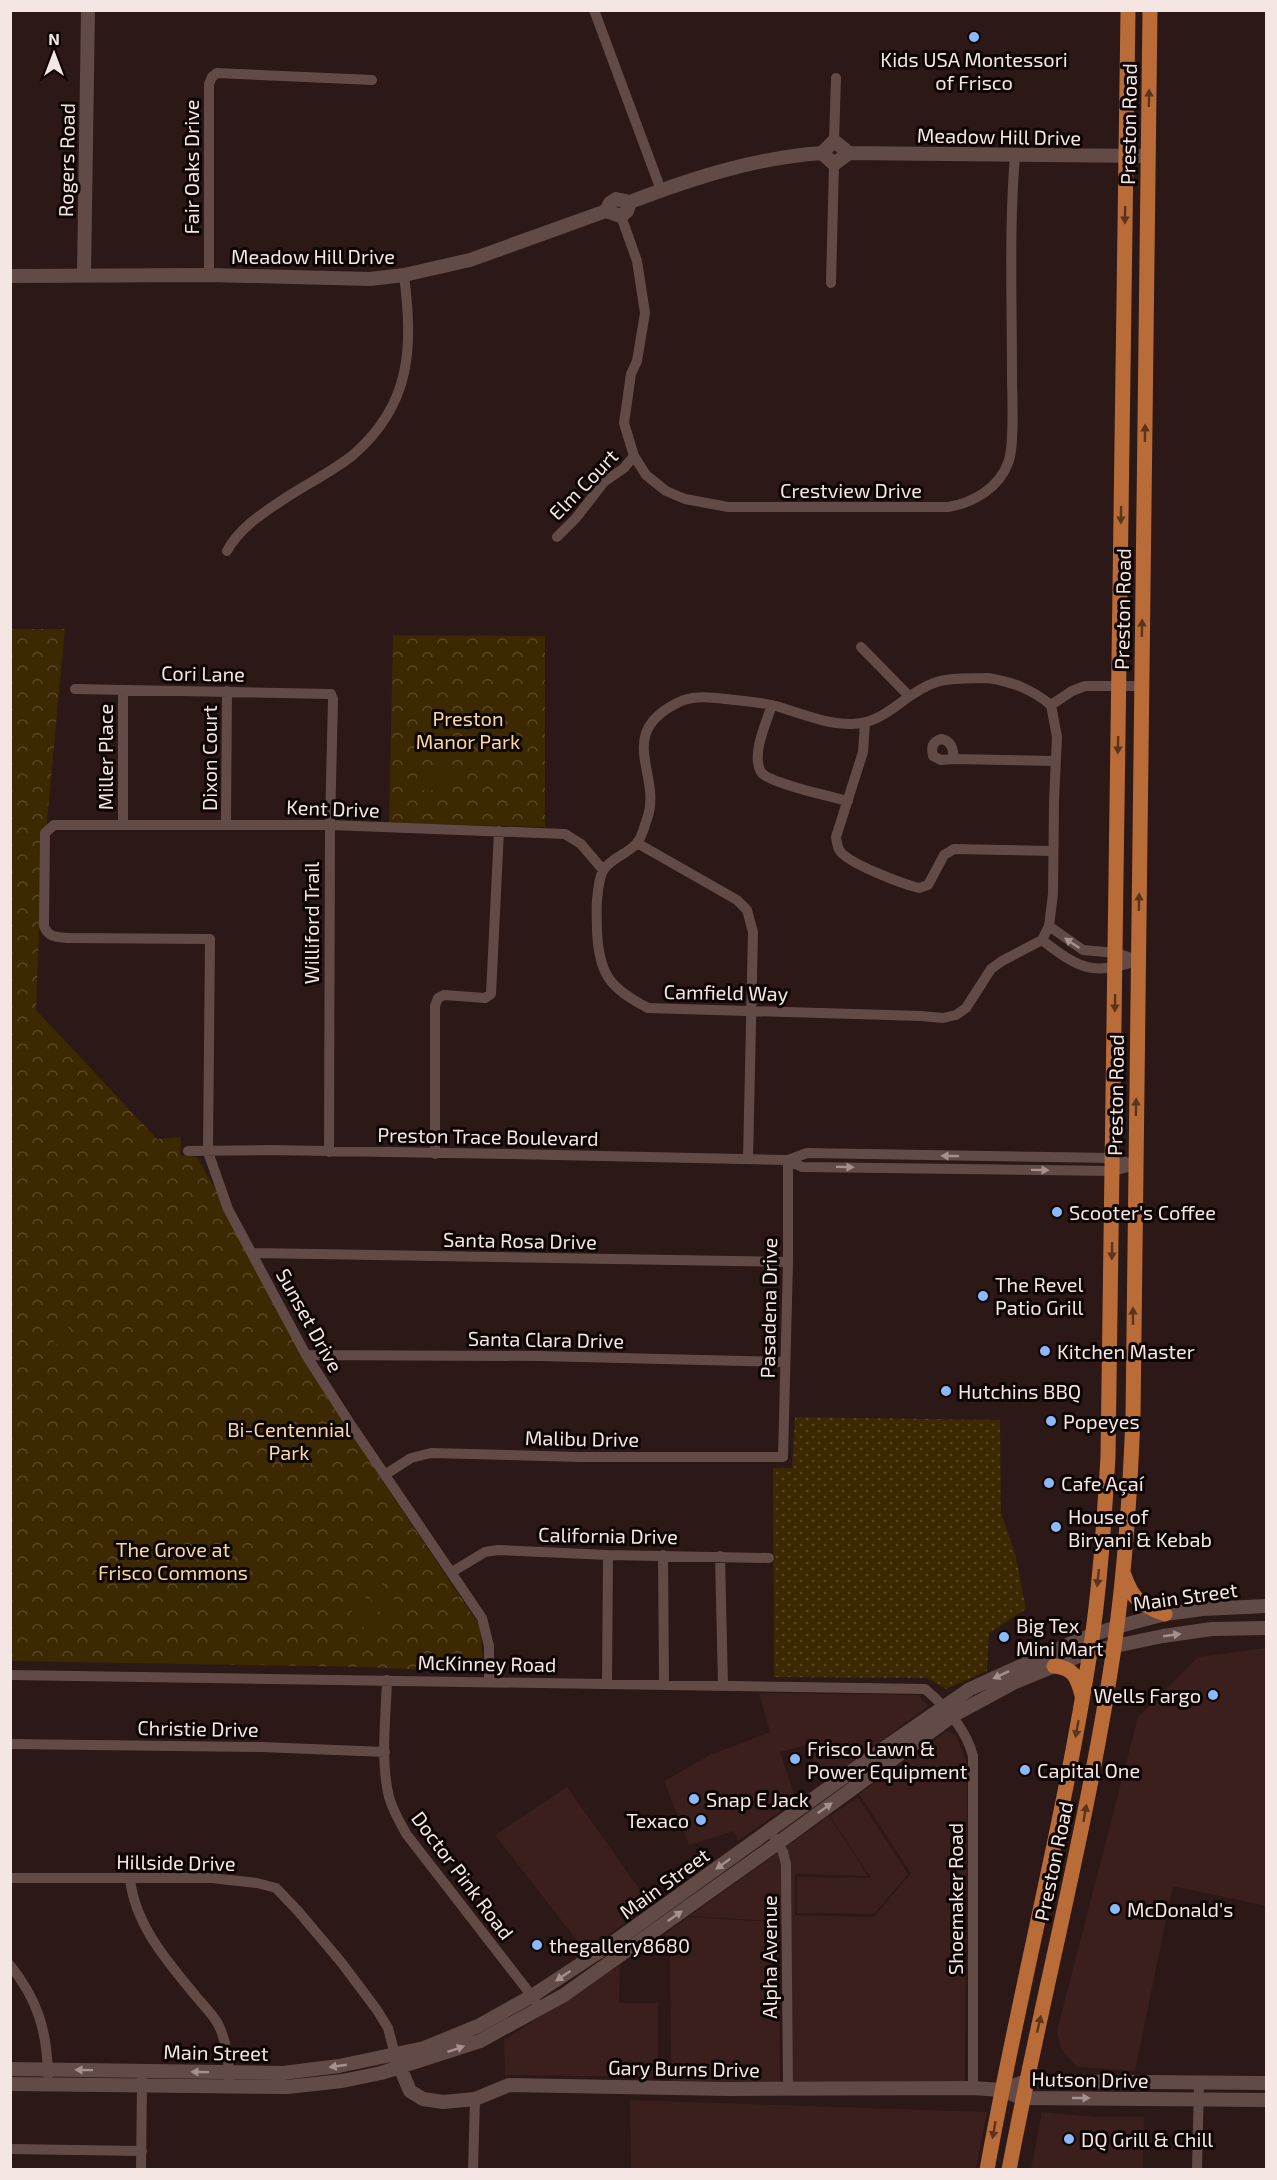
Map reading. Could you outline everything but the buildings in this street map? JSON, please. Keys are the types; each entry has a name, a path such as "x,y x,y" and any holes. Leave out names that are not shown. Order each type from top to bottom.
{"main road":[{"name":"Rogers Road","path":"84,275 88,10"},
{"name":"Preston Road","path":"987,2169 1001,2090 1070,1772 1091,1651 1108,1457 1128,10"},
{"name":"Preston Road","path":"1009,2169 1022,2098 1079,1845 1114,1646 1123,1572 1132,1441 1150,10"},
{"path":"834,141 849,153 834,164 822,153 834,141"},
{"name":"Meadow Hill Drive","path":"10,276 209,275 370,279 404,275 470,260 606,211 610,203 616,199 630,202 730,167 795,155 822,153"},
{"name":"Meadow Hill Drive","path":"849,153 1148,156"},
{"path":"606,211 621,216 627,211 630,202"},
{"path":"1111,1355 1133,1355"},
{"path":"1123,1572 1136,1600 1165,1614"},
{"name":"Main Street","path":"10,2069 48,2069 229,2087 287,2087 342,2081 398,2061 480,2041 564,1995 778,1843 948,1711 970,1689 1093,1634 1116,1627 1165,1614 1212,1608 1266,1606"},
{"name":"Main Street","path":"10,2084 48,2084 229,2072 283,2073 398,2061 423,2048 478,2026 532,1996 614,1942 770,1830 948,1711 1091,1651 1212,1629 1266,1628"},
{"path":"1054,1666 1065,1667 1074,1675 1083,1697"},
{"path":"1055,1839 1079,1845"},
{"name":"Gary Burns Drive","path":"398,2061 411,2091 423,2099 443,2102 475,2099 509,2085 1001,2090"},
{"name":"Hutson Drive","path":"1001,2090 1026,2081 1266,2083"},
{"name":"Hutson Drive","path":"1001,2090 1022,2098 1266,2100"}],"street":[{"path":"594,10 661,190"},
{"name":"Fair Oaks Drive","path":"209,275 209,84 212,77 217,73 372,80"},
{"path":"834,141 836,78"},
{"name":"Crestview Drive","path":"621,216 637,261 645,313 637,361 631,374 624,423 634,456 646,475 666,491 686,499 728,507 945,508 962,505 991,488 1009,462 1012,197 1015,155"},
{"path":"831,283 834,164"},
{"path":"227,551 232,541 265,511 351,456 367,441 385,417 398,395 406,373 409,312 404,275"},
{"name":"Elm Court","path":"557,537 576,518 604,482 624,468 634,456"},
{"path":"861,647 909,696"},
{"path":"603,870 637,843 647,819 650,804 643,754 644,742 648,730 658,716 677,703 699,697 772,705 842,723 865,723 879,718 909,696 933,683 988,678 1009,681 1026,688 1051,705 1057,737 1053,894 1049,926 1042,940 1075,963 1091,968 1116,961 1137,960"},
{"path":"1051,705 1084,686 1142,686"},
{"name":"Cori Lane","path":"75,689 331,694"},
{"name":"Miller Place","path":"123,690 123,825"},
{"name":"Dixon Court","path":"226,825 227,691"},
{"name":"Williford Trail","path":"329,1152 330,825 333,699 331,694"},
{"path":"772,705 760,740 758,764 761,773 774,781 848,801"},
{"path":"865,723 864,752 836,837 840,851 867,867 919,888 928,885 944,855 954,849 1053,851"},
{"path":"954,759 1055,761"},
{"name":"Kent Drive","path":"210,939 54,937 46,931 44,926 45,833 54,825 330,825 564,834 572,837 603,870"},
{"path":"435,1154 435,1006 438,998 444,995 485,998 491,994 499,831"},
{"path":"637,843 730,896 747,910 753,932 748,1159"},
{"name":"Camfield Way","path":"603,870 596,910 597,946 600,960 604,971 616,987 648,1008 943,1018 966,1008 991,969 1042,940"},
{"path":"1049,926 1083,950 1116,961"},
{"name":"Sunset Drive","path":"210,939 208,1152 228,1209 306,1355 349,1422 473,1602 485,1626 489,1646 489,1681"},
{"name":"Preston Trace Boulevard","path":"188,1151 269,1150 788,1160 807,1153 976,1157 1113,1165"},
{"path":"976,1157 976,1170"},
{"name":"Preston Trace Boulevard","path":"788,1160 802,1167 976,1170 1135,1165"},
{"name":"Pasadena Drive","path":"783,1457 788,1160"},
{"name":"Santa Rosa Drive","path":"252,1253 788,1262"},
{"name":"Santa Clara Drive","path":"306,1355 539,1356 785,1362"},
{"name":"Malibu Drive","path":"386,1474 411,1458 431,1453 591,1457 783,1457"},
{"name":"California Drive","path":"452,1572 472,1558 491,1551 769,1557"},
{"path":"607,1683 608,1555"},
{"path":"663,1555 664,1683"},
{"path":"720,1556 723,1685"},
{"name":"McKinney Road","path":"10,1675 664,1683 924,1689 948,1711"},
{"name":"Doctor Pink Road","path":"387,1680 385,1752 389,1796 395,1814 407,1835 541,2008"},
{"name":"Shoemaker Road","path":"948,1711 971,1747 973,1756 973,2088"},
{"name":"Christie Drive","path":"10,1744 261,1747 385,1752"},
{"name":"Alpha Avenue","path":"770,1830 783,1852 786,1864 788,2088"},
{"name":"Hillside Drive","path":"10,1878 211,1878 257,1883 276,1888 341,1962 377,2010 388,2028 398,2061"},
{"path":"130,1879 132,1898 150,1935 216,2021 226,2048 229,2087"},
{"path":"10,1965 22,1979 43,2023 47,2046 48,2084"},
{"path":"141,2169 142,2078"},
{"path":"1197,2169 1199,2083"},
{"path":"473,2169 475,2099"},
{"path":"10,2148 142,2151"}],"shaded area":[{"path":"1266,1648 1266,1906 1173,1886 1135,2071 1077,2067 1061,2049 1057,2031 1138,1717 1198,1657"},
{"path":"759,1693 919,1695 928,1706 824,1783 807,1745 780,1752 796,1800 738,1841 734,1831 689,1845 664,1781 710,1755 770,1732"},
{"path":"947,1731 956,1735 967,1763 965,2081 792,2082 791,1925 771,1921 689,1916 829,1816 868,1876 795,1874 795,1915 874,1917 911,1873 859,1794"},
{"path":"567,1787 650,1904 586,1952 495,1835"},
{"path":"858,1797 908,1874 874,1914 797,1913 797,1877 871,1878 830,1816"},
{"path":"688,1917 771,1922 779,1933 780,2082 671,2081 670,1950 665,1934"},
{"path":"620,1965 619,2003 658,2003 658,2077 505,2075 504,2040"},
{"path":"630,2100 987,2112 976,2169 631,2170"},
{"path":"1042,2112 1095,2117 1144,2117 1143,2169 1031,2169"}],"green space":[{"path":"11,629 65,629 41,885 36,1010 157,1139 181,1137 180,1155 197,1157 385,1485 480,1626 484,1673 365,1667 11,1661"},
{"name":"Preston Manor Park","path":"393,635 545,636 545,827 389,823"},
{"path":"417,770 451,770 450,790 417,790"},
{"path":"64,1320 73,1336 65,1340 57,1324"},
{"path":"55,1326 63,1341 56,1345 47,1330"},
{"path":"795,1417 1000,1420 1001,1513 1015,1553 1026,1609 989,1633 987,1671 946,1689 928,1678 774,1677 773,1468 792,1468"},
{"path":"381,1582 405,1613 389,1623 366,1593"},
{"path":"364,1596 384,1623 369,1634 349,1608"}],"place":[{"name":"Kids USA Montessori of Frisco","path":"974,37"},
{"name":"Scooter's Coffee","path":"1057,1212"},
{"name":"The Revel Patio Grill","path":"983,1296"},
{"name":"Kitchen Master","path":"1045,1351"},
{"name":"Hutchins BBQ","path":"946,1391"},
{"name":"Popeyes","path":"1051,1421"},
{"name":"Cafe Açaí","path":"1049,1483"},
{"name":"House of Biryani & Kebab","path":"1056,1527"},
{"name":"Big Tex Mini Mart","path":"1004,1637"},
{"name":"Wells Fargo","path":"1213,1695"},
{"name":"Frisco Lawn & Power Equipment","path":"795,1759"},
{"name":"Capital One","path":"1025,1770"},
{"name":"Snap E Jack","path":"694,1799"},
{"name":"Texaco","path":"701,1820"},
{"name":"McDonald's","path":"1115,1909"},
{"name":"thegallery8680","path":"537,1945"},
{"name":"DQ Grill & Chill","path":"1069,2139"}],"park label":[{"name":"Bi-Centennial Park","path":"289,1440"},
{"name":"The Grove at Frisco Commons","path":"173,1560"}]}
